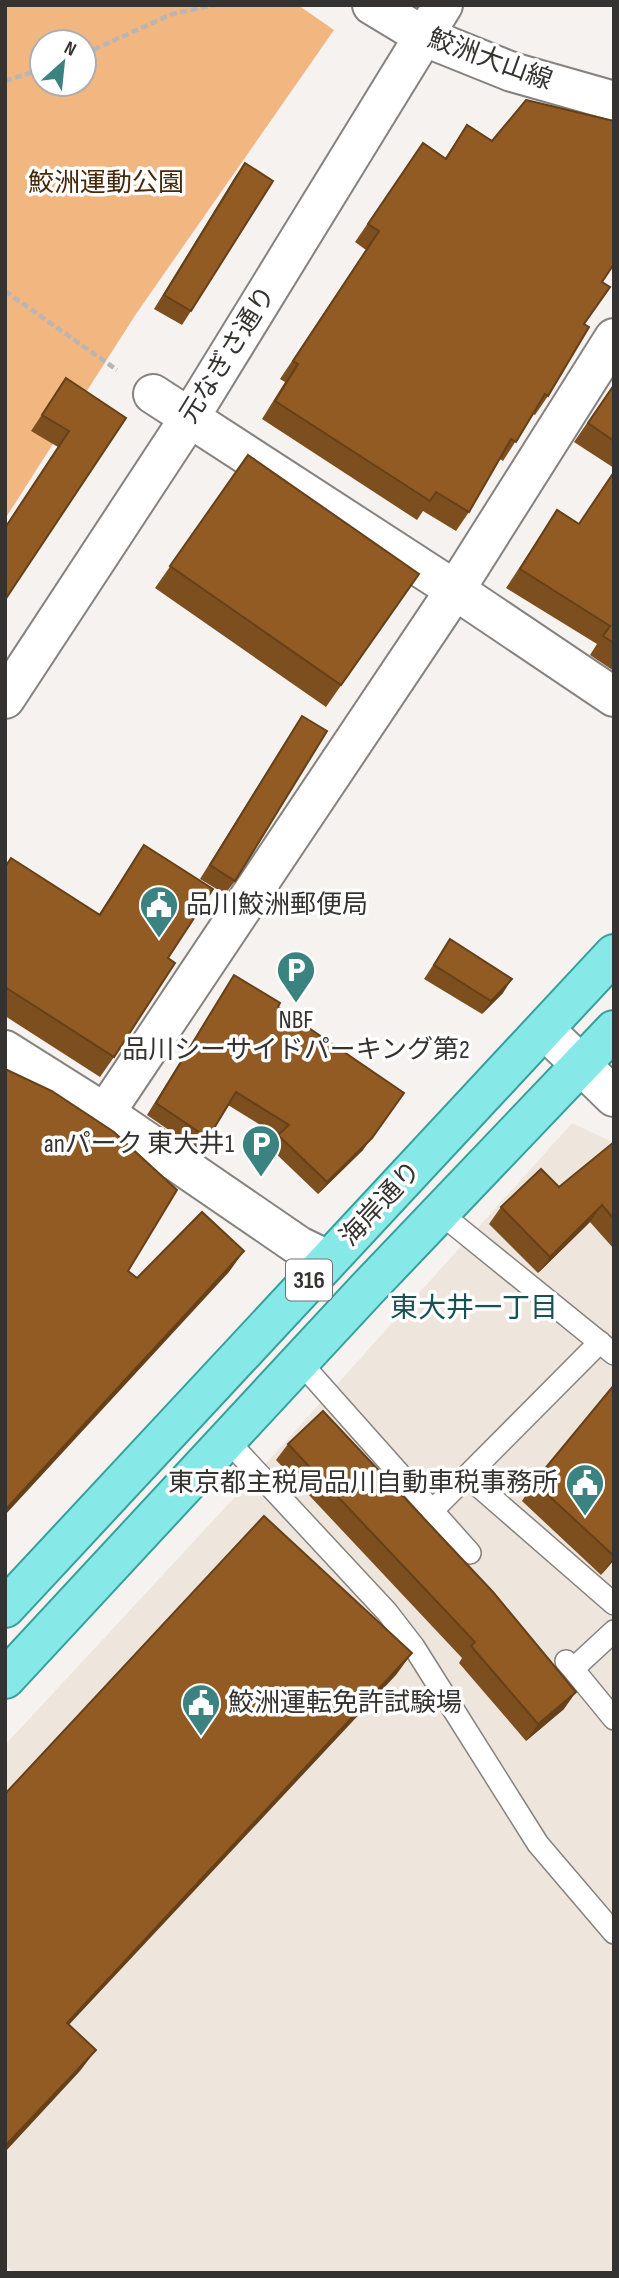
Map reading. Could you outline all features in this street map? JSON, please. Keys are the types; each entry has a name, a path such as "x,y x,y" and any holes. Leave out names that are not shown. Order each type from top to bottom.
{"main road":[{"name":"海岸通り","path":"5,1608 614,954"},
{"name":"海岸通り","path":"5,1679 614,1030"}],"street":[{"name":"鮫洲大山線","path":"372,5 434,21 512,72 614,101"},
{"name":"元なぎさ通り","path":"5,699 190,417 434,21"},
{"path":"105,1114 454,590 614,338"},
{"path":"153,394 614,697"},
{"path":"545,1030 614,1097"},
{"path":"5,1050 105,1114 299,1246 328,1260"}],"lane":[{"path":"432,1511 607,1348 440,1213"},
{"path":"300,1362 470,1553"},
{"path":"227,1440 387,1612 414,1647 538,1844 614,1933"},
{"path":"468,1477 614,1604"},
{"path":"614,1631 569,1665 614,1719"}],"path":[{"path":"98,48 172,15 215,5"},
{"path":"5,81 28,74"},
{"path":"5,291 117,370"}],"shaded area":[{"path":"572,1123 614,1143 614,2273 17,2273 5,2266 5,1745 260,1470"}],"green space":[{"name":"鮫洲運動公園","path":"5,5 298,5 334,30 136,314 5,519"}],"building":[{"path":"526,100 614,121 614,264 602,282 610,287 584,324 589,327 548,396 545,394 516,442 511,439 469,512 436,492 430,501 275,401 298,364 293,361 379,231 368,224 423,143 446,159 467,125 492,141"},
{"path":"245,163 273,181 191,311 164,295"},
{"path":"66,378 126,418 5,600 5,528 69,431 42,415"},
{"path":"614,385 614,441 588,423"},
{"path":"248,455 419,574 341,685 170,566"},
{"path":"614,472 614,643 603,636 610,626 520,569 557,510 579,524"},
{"path":"302,716 327,731 235,881 210,865"},
{"path":"144,845 213,889 168,958 175,963 114,1057 5,987 5,867 11,858 100,915"},
{"path":"450,939 512,979 491,1001 434,965"},
{"path":"234,975 280,1003 278,1007 404,1093 372,1138 327,1182 278,1135 289,1125 236,1092 208,1138 156,1103"},
{"path":"5,1069 52,1091 114,1132 177,1190 128,1271 137,1278 202,1212 244,1251 5,1510"},
{"path":"614,1142 614,1219 602,1205 550,1257 501,1207 541,1169 559,1187"},
{"path":"614,1385 614,1556 534,1482"},
{"path":"323,1411 493,1592 576,1692 538,1724 471,1646 475,1642 288,1444"},
{"name":"鮫洲運転免許試験場","path":"264,1516 412,1653 67,2023 96,2050 5,2146 5,1794"}],"place":[{"name":"品川鮫洲郵便局","path":"159,939"},
{"name":"NBF 品川シーサイドパーキング第2","path":"296,1004"},
{"name":"anパーク 東大井1","path":"261,1178"},
{"name":"東京都主税局品川自動車税事務所","path":"585,1517"},
{"name":"鮫洲運転免許試験場","path":"201,1737"}],"district":[{"name":"東大井一丁目","path":"474,1308"}]}
